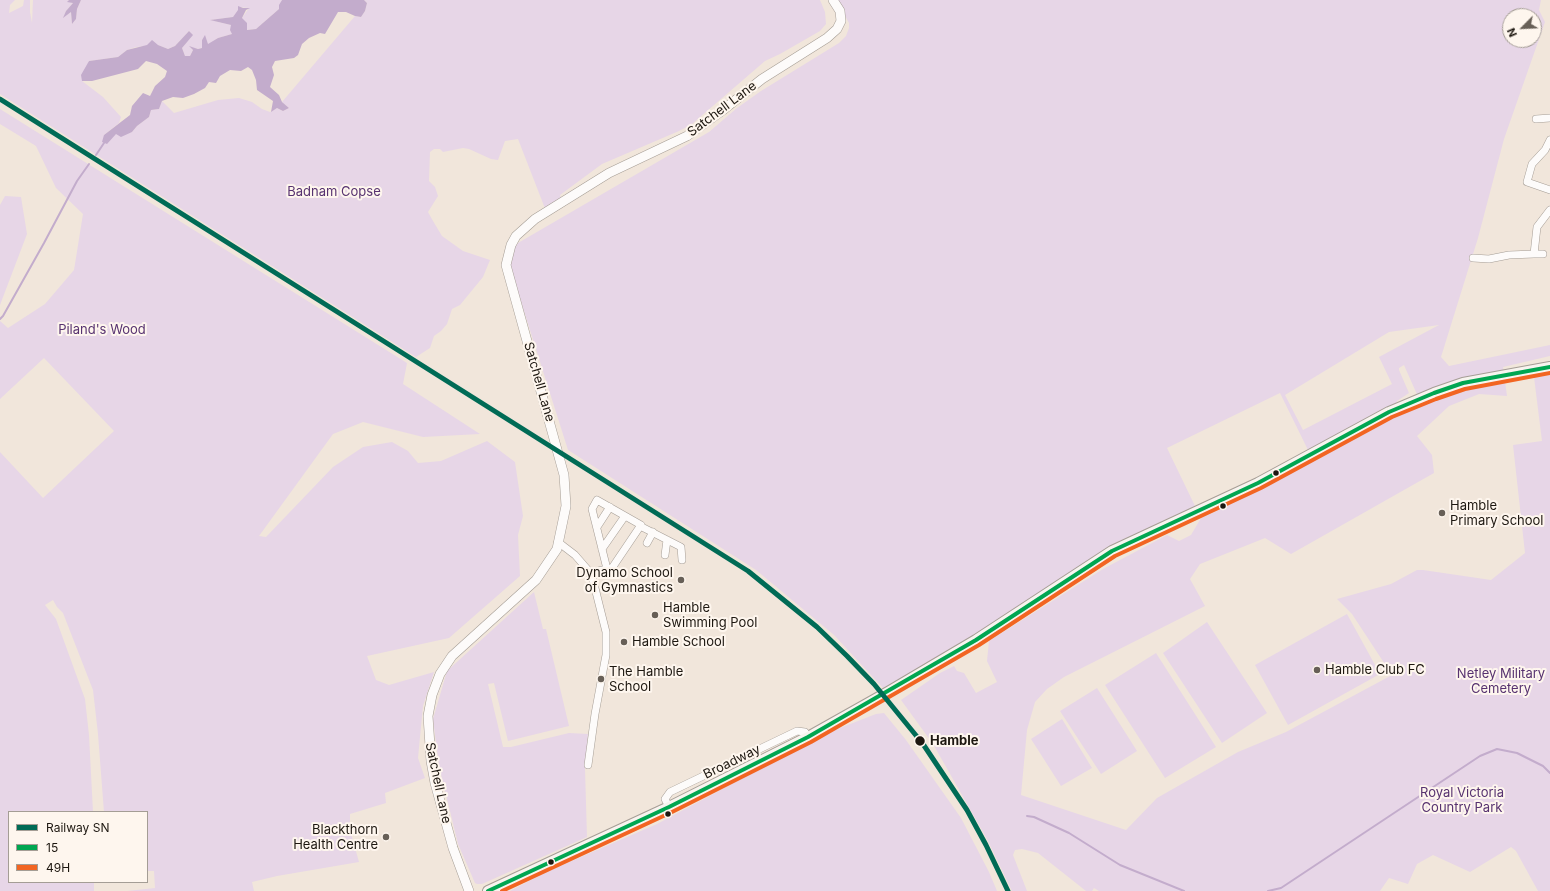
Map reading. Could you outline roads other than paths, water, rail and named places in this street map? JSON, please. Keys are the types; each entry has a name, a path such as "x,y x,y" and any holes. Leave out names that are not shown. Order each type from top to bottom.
{"main road":[{"path":"488,891 669,807 808,737 976,640 1112,551 1258,482 1389,412 1434,393 1463,383 1550,367"}],"street":[{"name":"Satchell Lane","path":"469,891 453,848 435,783 431,761 428,716 432,695 440,674 452,656 536,580 557,549 566,506 564,474 506,265 511,245 516,236 535,219 609,173 687,136 762,79 827,38 837,29 841,21 840,11 833,0"},
{"path":"1536,119 1550,118"},
{"path":"1528,182 1532,164 1545,150 1550,140"},
{"path":"1520,181 1528,182 1550,190"},
{"path":"1534,254 1537,227 1550,210"},
{"path":"1473,258 1489,259 1509,255 1542,254"},
{"path":"607,569 592,509 597,500 640,526 681,547 682,560"},
{"path":"597,527 610,507"},
{"path":"602,549 625,516"},
{"path":"589,573 612,568 640,526"},
{"path":"647,544 653,532"},
{"path":"665,555 667,540"},
{"path":"558,542 575,555 593,580 606,636 606,655 595,714 588,765"}],"waterway":[{"path":"96,155 104,143"},
{"path":"0,319 44,243 77,181 89,164"},
{"path":"1268,891 1281,888 1480,756 1497,749 1517,753 1543,766 1550,773"},
{"path":"1027,816 1034,817 1069,833 1120,865 1184,891"}],"rail line":[{"name":"SN","path":"0,99 748,571 817,627 847,656 874,684 923,744 967,810 1008,891"}],"place":[{"name":"Hamble Primary School","path":"1442,513"},
{"name":"Dynamo School of Gymnastics","path":"681,580"},
{"name":"Hamble Swimming Pool","path":"655,615"},
{"name":"Hamble School","path":"624,642"},
{"name":"Hamble Club FC","path":"1317,670"},
{"name":"The Hamble School","path":"601,679"},
{"name":"Hamble","path":"920,741"},
{"name":"Blackthorn Health Centre","path":"386,837"}],"park label":[{"name":"Badnam Copse","path":"334,192"},
{"name":"Piland's Wood","path":"102,330"},
{"name":"Netley Military Cemetery","path":"1501,682"},
{"name":"Royal Victoria Country Park","path":"1462,800"}]}
